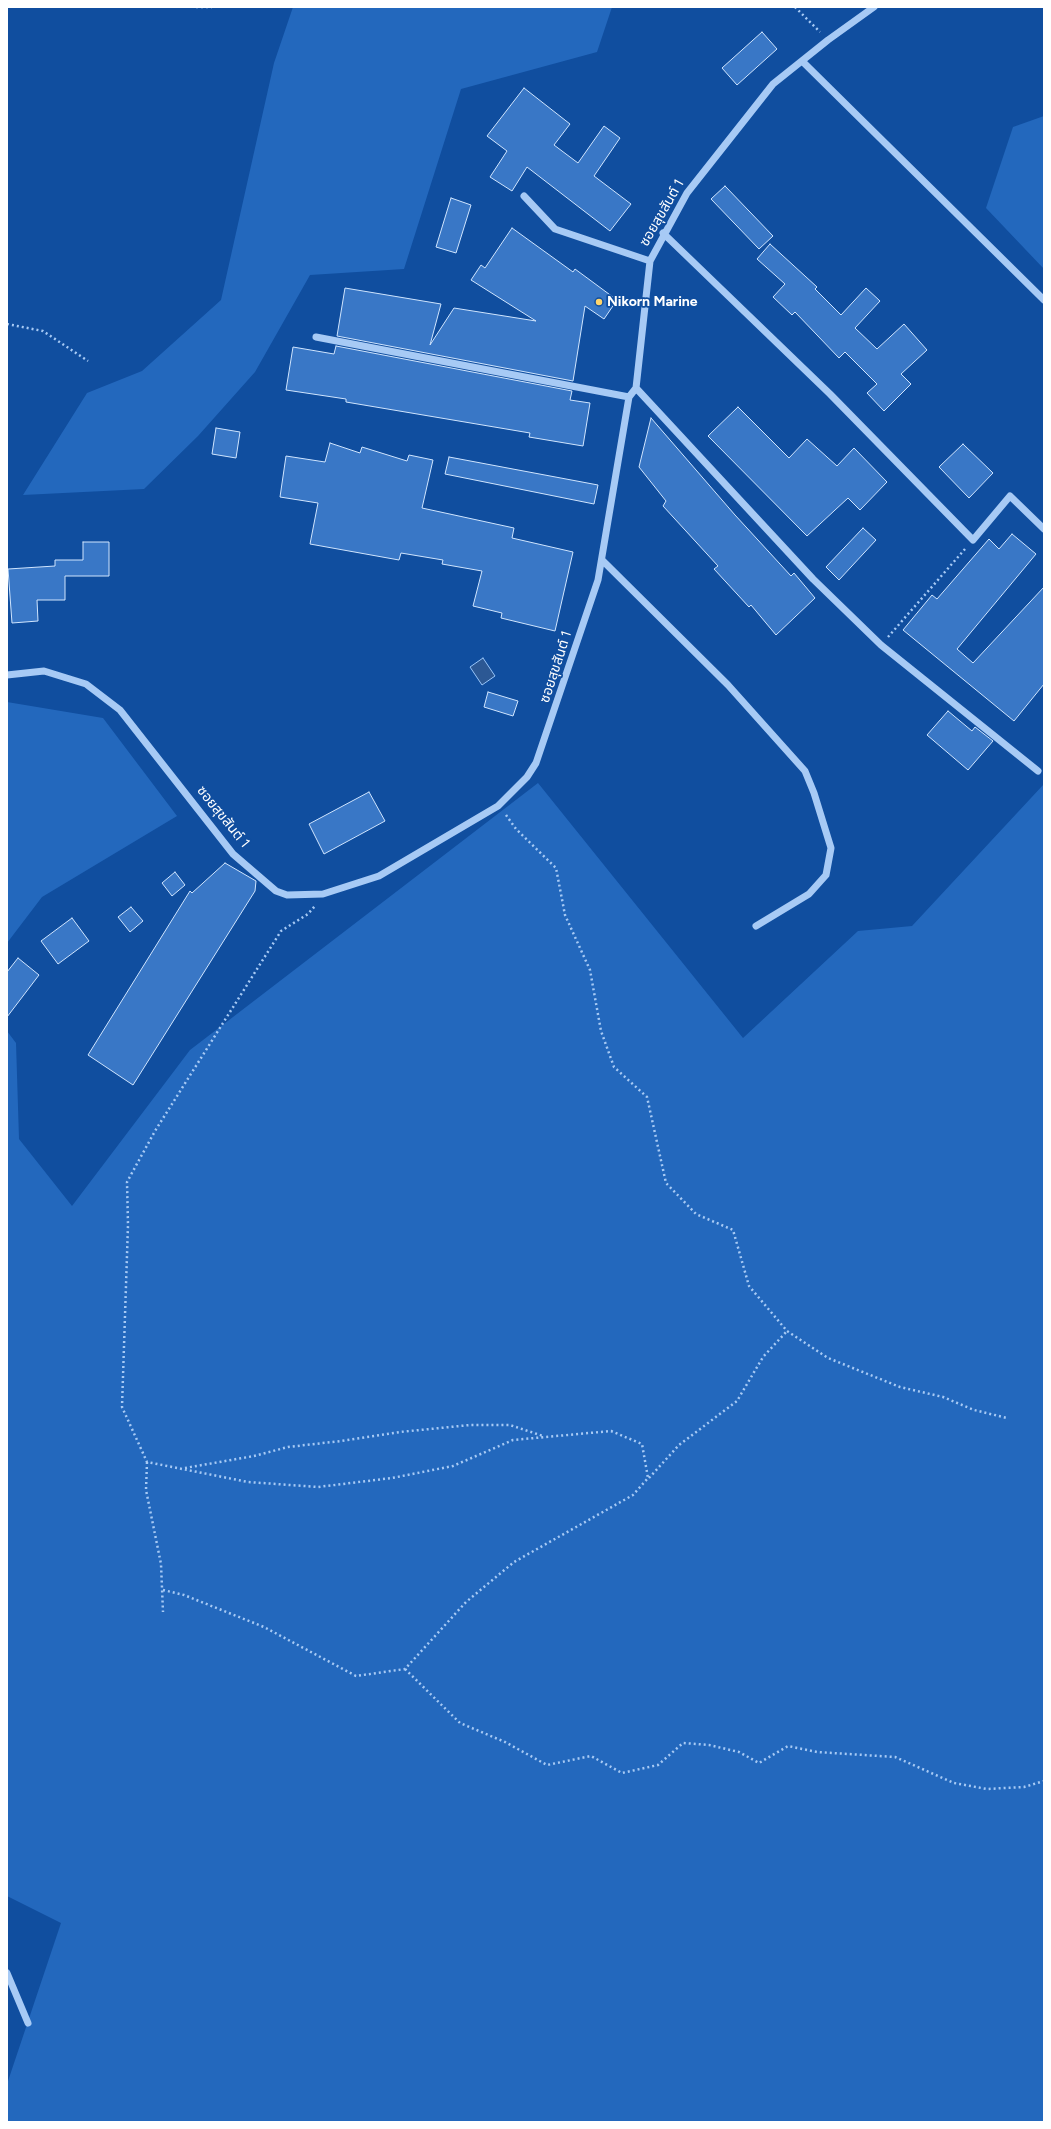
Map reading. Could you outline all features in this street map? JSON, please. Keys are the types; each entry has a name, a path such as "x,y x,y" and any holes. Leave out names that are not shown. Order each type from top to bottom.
{"street":[{"name":"ซอยสุขสันต์ 1","path":"7,675 44,671 86,684 120,710 238,858 276,891 302,896 324,894 379,876 498,806 527,778 542,750 598,580 629,397 636,388 650,261 663,233 687,193 773,84 872,7"},
{"path":"802,61 1044,300"},
{"path":"524,196 555,229 650,261"},
{"path":"663,233 830,394 973,540 1010,496 1044,529"},
{"path":"316,337 629,397"},
{"path":"636,388 813,579 881,644 1038,771"},
{"path":"602,560 728,685 805,771 814,792 831,848 826,875 808,894 756,926"},
{"path":"7,1974 28,2023"}],"path":[{"path":"196,7 212,7"},
{"path":"795,7 828,40"},
{"path":"7,324 43,331 88,360"},
{"path":"881,644 973,540"},
{"path":"498,806 516,828 556,868 565,914 590,970 601,1031 614,1067 647,1097 666,1183 696,1214 733,1230 749,1286 787,1331 828,1358 900,1387 943,1397 974,1410 1007,1418"},
{"path":"163,1612 161,1564 146,1490 147,1462 122,1406 128,1225 127,1182 155,1131 282,931 308,914 324,894"},
{"path":"163,1590 184,1595 264,1627 356,1676 405,1669 466,1602 514,1562 634,1495 679,1446 737,1401 763,1357 787,1331"},
{"path":"183,1469 254,1456 288,1447 400,1432 470,1425 510,1425 545,1437"},
{"path":"147,1462 248,1482 318,1487 392,1478 453,1466 513,1440 611,1432 642,1444 648,1478"},
{"path":"405,1669 460,1723 506,1742 547,1765 591,1756 622,1773 658,1765 683,1743 709,1745 739,1752 759,1762 788,1746 817,1752 895,1757 954,1783 988,1789 1024,1787 1044,1781"}],"shaded area":[{"path":"293,7 612,7 597,52 461,89 404,269 310,275 255,372 198,436 144,489 23,495 87,393 142,371 221,300 274,63"},
{"path":"1044,116 1044,269 986,208 1013,127"},
{"path":"483,658 495,676 482,685 470,667"},
{"path":"7,702 103,718 177,816 42,897 7,943"},
{"path":"538,783 743,1038 858,931 912,926 1044,784 1044,2122 7,2122 7,2084 61,1923 7,1896 7,1031 16,1043 19,1139 72,1206 190,1050"}],"building":[{"path":"762,32 777,49 737,85 722,68"},
{"path":"524,88 570,124 554,145 578,163 604,126 620,138 594,176 631,204 610,231 527,167 512,191 490,177 507,151 487,136"},
{"path":"725,186 773,236 759,249 711,199"},
{"path":"451,198 471,205 456,253 436,247"},
{"path":"512,228 573,272 575,269 617,300 604,319 585,306 573,381 337,336 345,288 441,304 430,345 454,308 536,321 471,280 481,265 485,268"},
{"path":"770,244 817,287 815,289 841,315 866,288 880,301 855,328 877,349 904,324 927,350 901,374 911,384 884,411 867,393 877,384 845,352 839,358 795,312 792,315 773,297 785,284 757,259"},
{"path":"336,346 572,391 570,400 590,403 583,446 529,437 530,433 346,402 346,399 286,390 293,347 334,354"},
{"path":"738,407 789,458 807,439 837,466 854,448 887,482 860,510 848,498 807,536 708,436"},
{"path":"651,418 735,515 791,576 794,573 815,598 776,635 751,605 749,607 714,569 718,566 663,506 666,501 639,467"},
{"path":"216,428 240,432 236,458 212,454"},
{"path":"330,443 360,453 362,447 407,461 409,455 433,460 422,508 514,528 512,538 573,552 555,631 501,618 502,613 473,606 482,571 442,564 443,560 401,553 399,560 310,544 318,503 280,497 286,456 325,462"},
{"path":"963,444 993,473 969,498 939,467"},
{"path":"449,457 598,485 594,504 445,474"},
{"path":"863,528 876,540 839,580 826,567"},
{"path":"1012,534 1036,554 957,649 973,663 1044,587 1044,684 1014,721 903,630 932,595 937,599 989,539 999,549"},
{"path":"83,542 109,542 109,576 65,576 65,600 37,600 38,621 12,623 8,569 55,566 55,560 83,560"},
{"path":"488,692 518,701 513,716 484,707"},
{"path":"948,711 972,731 975,727 993,741 968,770 927,735"},
{"path":"369,792 385,821 324,854 309,824"},
{"path":"225,863 256,881 255,891 133,1085 88,1055 190,891 192,893"},
{"path":"175,872 185,885 172,896 162,883"},
{"path":"131,907 143,921 130,932 118,917"},
{"path":"72,918 89,941 58,964 41,941"},
{"path":"18,958 39,975 7,1017 7,972"}],"place":[{"name":"Nikorn Marine","path":"599,302"}]}
